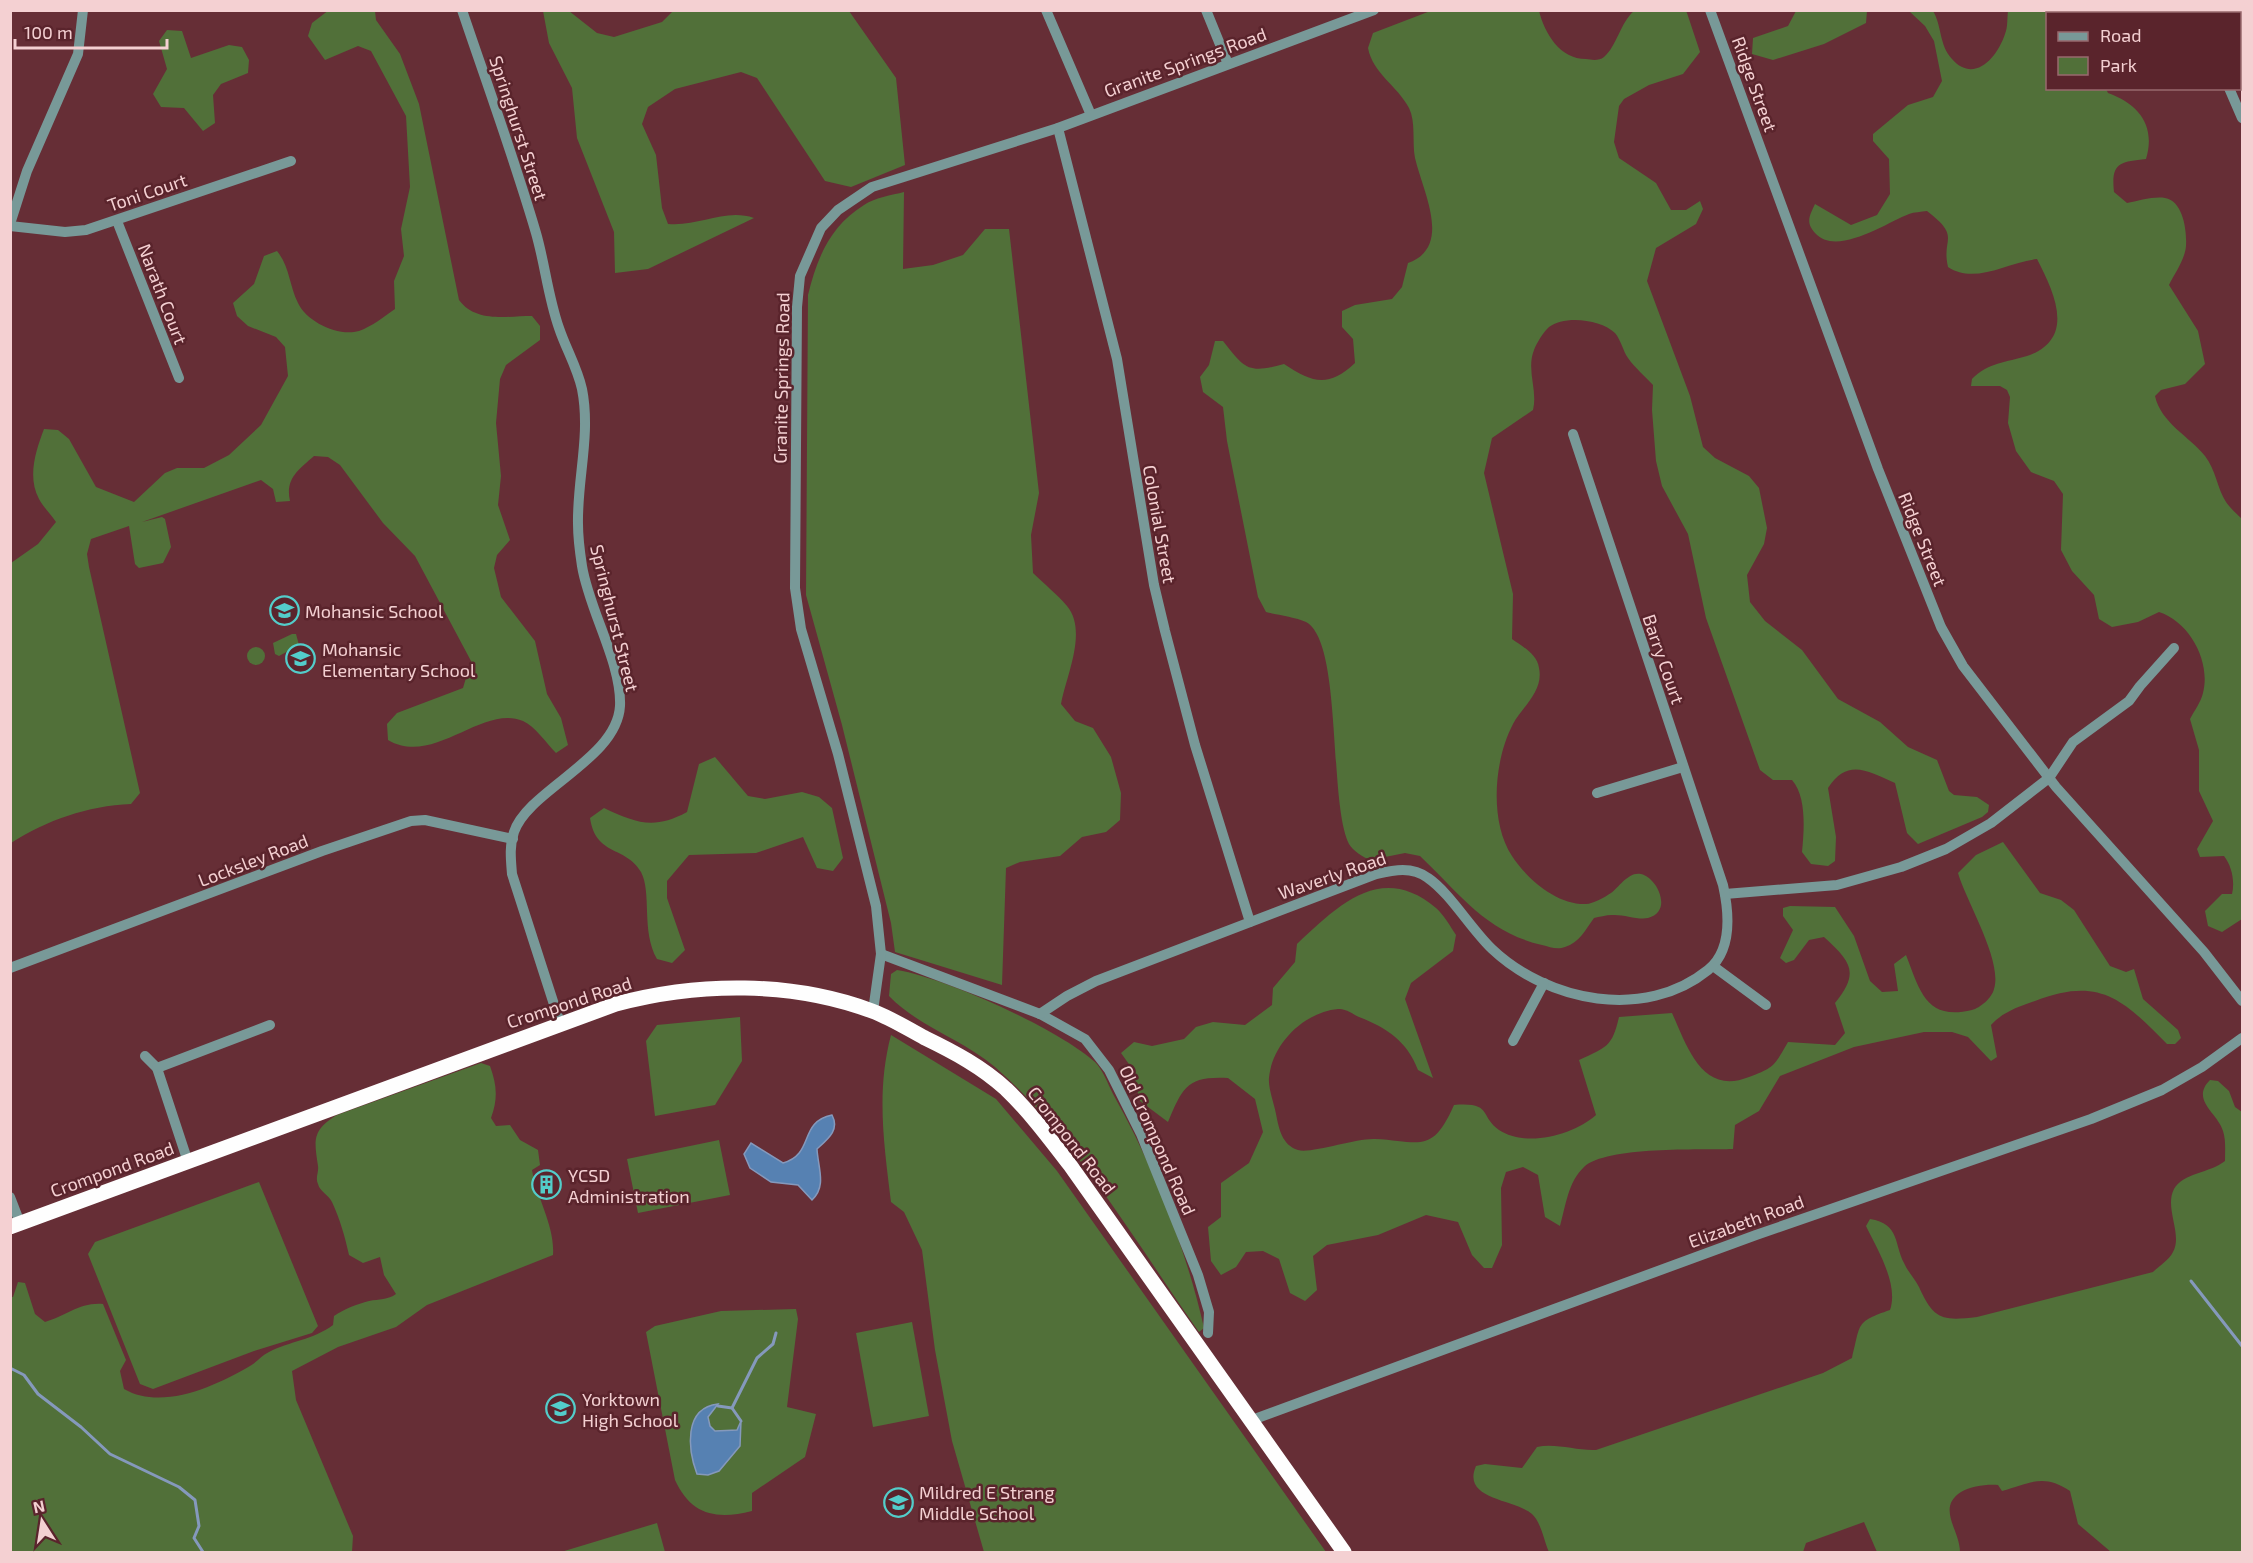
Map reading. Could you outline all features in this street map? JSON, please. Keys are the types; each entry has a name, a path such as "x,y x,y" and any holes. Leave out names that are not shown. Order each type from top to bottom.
{"highway":[{"name":"Crompond Road","path":"15,1225 560,1023 638,998 708,988 770,990 799,993 873,1011 951,1050 1005,1088 1025,1108 1071,1165 1344,1552"}],"street":[{"path":"10,225 27,171 78,54 83,10"},
{"name":"Springhurst Street","path":"462,10 536,234 559,328 577,371 582,391 586,431 578,524 581,557 589,595 614,671 620,707 615,726 604,741 584,763 521,819 513,839 512,874 560,1023"},
{"path":"1046,10 1091,115"},
{"path":"1206,10 1228,64"},
{"name":"Granite Springs Road","path":"873,1011 881,954 876,906 797,609 795,365 800,276 821,228 838,210 872,187 1058,128 1374,10"},
{"name":"Ridge Street","path":"1710,10 1878,469 1941,627 1963,666 2049,778 2204,952 2242,1001"},
{"path":"2230,90 2242,118"},
{"name":"Colonial Street","path":"1058,128 1117,359 1159,608 1195,745 1250,922"},
{"name":"Toni Court","path":"10,225 65,232 86,230 291,161"},
{"name":"Narath Court","path":"117,221 179,378"},
{"name":"Barry Court","path":"1573,434 1725,894"},
{"path":"1725,894 1837,885 1901,867 1946,849 1991,823 2049,778 2073,742 2129,701 2174,648"},
{"path":"1597,793 1683,767"},
{"name":"Locksley Road","path":"10,968 411,820 425,820 513,839"},
{"name":"Waverly Road","path":"1040,1014 1096,981 1376,874 1408,869 1429,878 1493,949 1529,976 1586,997 1619,999 1651,997 1671,992 1696,980 1713,966 1723,949 1728,926 1725,894"},
{"name":"Old Crompond Road","path":"881,954 1040,1014 1085,1039 1109,1070 1141,1134 1198,1275 1209,1312 1208,1333"},
{"path":"1713,966 1766,1005"},
{"path":"1513,1041 1544,983"},
{"path":"157,1068 270,1025"},
{"name":"Elizabeth Road","path":"1252,1420 1756,1235 2093,1118 2162,1090 2202,1067 2242,1038"},
{"path":"145,1056 157,1068 188,1162"},
{"path":"10,1197 15,1225"}],"green space":[{"path":"329,10 375,11 376,20 400,54 419,104 459,300 474,312 492,317 532,316 540,326 540,340 506,365 500,379 496,423 501,476 498,505 510,540 497,555 494,568 501,597 535,641 547,694 561,718 568,745 556,753 527,723 507,718 491,721 423,746 405,746 388,740 387,724 397,713 463,688 471,661 415,556 383,523 340,465 328,457 314,456 291,481 290,501 276,502 273,489 261,480 142,522 162,517 165,519 171,547 163,563 139,568 135,564 129,526 91,539 87,554 89,567 140,793 131,804 83,811 39,827 11,843 11,563 38,544 56,522 35,491 34,464 44,429 58,430 69,439 96,487 134,502 165,473 177,468 204,468 229,455 261,425 288,376 285,347 276,337 248,326 237,316 233,303 254,284 264,256 277,251 302,310 316,322 333,330 359,331 395,309 394,281 404,256 401,229 410,187 406,116 371,51 358,46 325,60 308,36 312,23"},
{"path":"1433,10 1539,11 1545,28 1561,50 1577,58 1595,60 1602,58 1612,47 1625,22 1634,11 1685,10 1700,52 1683,74 1649,85 1624,99 1619,106 1614,142 1619,158 1656,183 1671,210 1686,210 1700,201 1703,209 1696,224 1656,248 1647,281 1690,396 1703,447 1715,458 1749,476 1759,488 1767,528 1764,544 1747,575 1750,602 1765,621 1802,650 1838,699 1880,722 1908,747 1937,760 1949,791 1954,795 1977,797 1989,805 1988,812 1982,817 1918,844 1907,833 1895,783 1867,771 1851,770 1835,779 1828,788 1836,837 1835,861 1828,866 1811,864 1802,852 1803,814 1797,787 1792,780 1773,780 1760,770 1706,618 1688,534 1662,486 1656,461 1652,410 1653,385 1628,358 1619,339 1609,328 1592,322 1573,320 1556,323 1549,327 1538,341 1531,365 1533,410 1492,438 1484,473 1513,594 1512,639 1529,651 1538,663 1540,676 1535,691 1513,724 1507,739 1498,772 1497,808 1505,842 1512,856 1534,882 1544,889 1564,900 1589,904 1611,893 1628,877 1641,874 1653,882 1657,888 1661,902 1660,909 1656,915 1648,918 1607,915 1594,918 1582,935 1570,945 1562,948 1551,947 1522,939 1489,921 1420,856 1405,853 1370,860 1358,854 1349,844 1339,794 1330,690 1325,659 1318,636 1306,622 1266,612 1258,597 1227,441 1223,407 1203,392 1200,377 1209,365 1215,341 1223,341 1248,367 1262,369 1284,364 1312,379 1320,380 1337,376 1355,363 1353,339 1342,327 1342,311 1355,305 1392,299 1402,287 1408,263 1422,255 1429,245 1432,232 1428,202 1415,158 1413,126 1409,108 1375,65 1368,48 1373,33"},
{"path":"1796,10 1867,11 1866,23 1824,44 1773,60 1752,54 1753,38 1788,26"},
{"path":"543,11 569,11 597,33 614,37 662,22 673,11 849,11 896,78 905,165 851,187 825,181 757,78 741,72 675,89 648,107 642,124 656,155 662,208 668,224 690,223 733,215 754,218 648,269 615,273 614,232 577,138 572,88 549,43"},
{"path":"1909,11 1933,11 1948,54 1960,66 1968,69 1984,65 1996,52 2006,31 2008,11 2070,11 2046,12 2046,90 2106,90 2136,110 2147,127 2149,136 2146,159 2129,161 2119,166 2114,175 2114,192 2127,203 2151,198 2171,200 2183,217 2186,232 2185,251 2169,285 2198,331 2205,364 2185,384 2161,390 2155,396 2158,406 2169,422 2205,456 2226,502 2242,519 2242,919 2222,932 2208,926 2205,911 2222,894 2232,894 2231,869 2224,856 2200,857 2197,849 2213,821 2199,791 2199,750 2190,719 2202,696 2205,681 2201,656 2196,645 2180,625 2159,612 2138,622 2112,627 2099,619 2094,595 2072,571 2061,550 2063,494 2054,481 2031,472 2016,451 2008,423 2010,397 2007,390 2000,386 1971,386 1972,379 1984,370 2027,356 2042,348 2052,338 2057,327 2057,314 2050,286 2037,259 1980,273 1958,272 1948,267 1948,238 1944,227 1927,211 1909,214 1848,240 1824,239 1815,233 1810,225 1809,219 1815,204 1851,225 1877,215 1890,194 1889,159 1873,141 1873,134 1908,105 1933,97 1942,81 1934,41 1925,26"},
{"path":"167,30 182,31 191,58 229,45 242,47 249,60 248,73 221,84 213,95 215,123 203,131 184,108 161,107 153,94 167,69 159,41"},
{"path":"904,192 903,269 933,265 963,255 985,229 1009,229 1039,493 1031,535 1033,573 1067,606 1076,628 1074,654 1061,704 1075,721 1093,728 1111,757 1121,793 1120,820 1106,832 1082,837 1060,856 1020,862 1006,868 1002,985 895,952 891,923 842,725 806,595 808,295 821,256 842,223 852,213 868,203"},
{"path":"296,634 299,645 279,656 275,654 273,643"},
{"path":"256,647 262,650 265,656 262,662 256,665 250,662 247,656 250,650"},
{"path":"715,757 748,796 765,799 802,792 819,797 832,808 843,858 833,871 817,868 803,837 756,853 689,855 667,881 667,898 685,950 672,963 657,959 652,948 649,937 646,891 641,872 627,858 598,839 590,818 604,808 636,821 655,823 675,818 687,812 699,764"},
{"path":"2003,842 2040,893 2061,900 2074,910 2110,966 2126,972 2134,969 2143,999 2178,1030 2181,1038 2175,1044 2167,1044 2123,1004 2108,996 2076,991 2029,1003 2011,1010 1996,1020 1991,1025 1997,1057 1991,1061 1968,1037 1952,1032 1924,1032 1854,1047 1780,1076 1759,1111 1735,1125 1733,1149 1655,1150 1612,1155 1595,1160 1584,1167 1574,1180 1560,1226 1545,1217 1538,1175 1523,1167 1506,1172 1501,1188 1502,1245 1492,1268 1484,1268 1472,1255 1458,1222 1426,1215 1378,1235 1327,1245 1313,1256 1317,1290 1305,1301 1290,1293 1279,1259 1263,1251 1246,1252 1236,1267 1221,1275 1211,1261 1208,1227 1221,1217 1221,1183 1249,1163 1263,1132 1255,1099 1228,1078 1203,1079 1188,1086 1183,1092 1168,1122 1140,1101 1131,1067 1121,1053 1134,1042 1152,1046 1184,1039 1196,1027 1213,1022 1245,1025 1272,1005 1273,988 1295,962 1297,944 1313,929 1345,903 1362,894 1379,889 1397,889 1416,895 1436,908 1456,935 1453,951 1411,983 1405,999 1433,1078 1418,1070 1402,1043 1387,1031 1341,1009 1325,1011 1302,1023 1292,1032 1276,1053 1271,1065 1269,1086 1282,1136 1293,1148 1304,1151 1367,1139 1423,1142 1439,1132 1454,1105 1466,1105 1480,1108 1493,1125 1510,1135 1522,1138 1549,1137 1575,1128 1596,1115 1579,1060 1607,1045 1614,1035 1619,1017 1672,1013 1691,1053 1708,1074 1719,1080 1733,1081 1764,1071 1776,1061 1788,1042 1835,1045 1845,1033 1835,1003 1848,983 1849,968 1841,954 1824,937 1809,940 1794,960 1786,963 1780,958 1793,930 1783,916 1783,908 1790,906 1835,907 1854,936 1870,981 1882,992 1898,991 1894,964 1906,955 1921,991 1935,1007 1944,1011 1957,1012 1979,1007 1994,989 1993,963 1989,947 1958,873 1976,855"},
{"path":"897,970 943,983 1029,1020 1078,1049 1098,1065 1155,1178 1188,1268 1204,1328 1199,1332 1104,1193 1052,1125 1024,1095 982,1057 927,1025 889,996 891,974"},
{"path":"740,1017 742,1061 715,1105 655,1116 646,1041 657,1025"},
{"path":"891,1035 996,1099 1057,1171 1326,1552 984,1552 952,1441 935,1350 922,1250 904,1212 891,1202 884,1139 883,1098 886,1056"},
{"path":"481,1063 490,1066 494,1079 496,1098 491,1118 496,1126 510,1125 520,1140 538,1150 540,1165 532,1170 549,1223 553,1255 427,1305 396,1327 338,1347 292,1371 296,1400 353,1536 352,1552 11,1552 10,1297 13,1297 18,1282 25,1283 35,1314 45,1322 80,1307 103,1304 126,1360 120,1371 124,1389 155,1398 172,1397 221,1381 250,1366 269,1352 325,1330 333,1325 334,1316 346,1309 396,1294 384,1275 380,1257 363,1263 349,1255 335,1208 319,1187 316,1142 323,1126 337,1115"},
{"path":"2210,1080 2218,1081 2229,1091 2235,1107 2242,1112 2242,1552 2111,1552 2078,1524 2070,1491 2052,1482 2037,1481 2002,1491 1998,1485 1974,1487 1961,1492 1954,1498 1950,1505 1950,1512 1960,1552 1877,1552 1864,1522 1806,1543 1803,1552 1549,1552 1540,1527 1532,1514 1492,1497 1476,1486 1473,1477 1476,1466 1485,1464 1522,1468 1537,1447 1544,1446 1596,1450 1823,1373 1852,1358 1861,1325 1890,1310 1892,1300 1892,1289 1886,1267 1866,1226 1870,1219 1887,1225 1891,1230 1906,1266 1929,1306 1940,1316 1947,1318 1977,1317 2153,1272 2169,1258 2176,1245 2171,1204 2174,1189 2190,1176 2225,1161 2223,1131 2204,1100 2205,1087"},
{"path":"719,1140 730,1195 638,1213 627,1159"},
{"path":"259,1182 318,1326 312,1333 254,1351 153,1389 140,1384 88,1254 95,1242"},
{"path":"796,1309 798,1319 787,1407 816,1414 805,1457 752,1493 752,1511 727,1515 706,1512 697,1508 681,1492 675,1480 646,1332 655,1326 721,1311"},
{"path":"912,1322 929,1416 873,1427 856,1333"},
{"path":"657,1523 665,1552 561,1552"}],"water":[{"path":"832,1115 834,1130 817,1149 820,1183 817,1195 812,1200 798,1185 771,1182 750,1168 744,1154 751,1143 783,1163 793,1159 799,1153 814,1124"},
{"path":"718,1404 708,1417 710,1426 715,1431 737,1430 741,1421 740,1446 719,1471 708,1475 697,1474 690,1442 694,1422 699,1413 707,1407"}],"waterway":[{"path":"2191,1281 2242,1346"},
{"path":"732,1408 757,1358 773,1344 776,1333"},
{"path":"10,1368 24,1375 38,1394 81,1427 110,1454 179,1487 195,1500 199,1526 194,1538 203,1552"},
{"path":"718,1406 732,1408 741,1421"}],"place":[{"name":"Mohansic School","path":"284,611"},
{"name":"Mohansic Elementary School","path":"301,659"},
{"name":"YCSD Administration","path":"547,1185"},
{"name":"Yorktown High School","path":"561,1409"},
{"name":"Mildred E Strang Middle School","path":"898,1502"}]}
